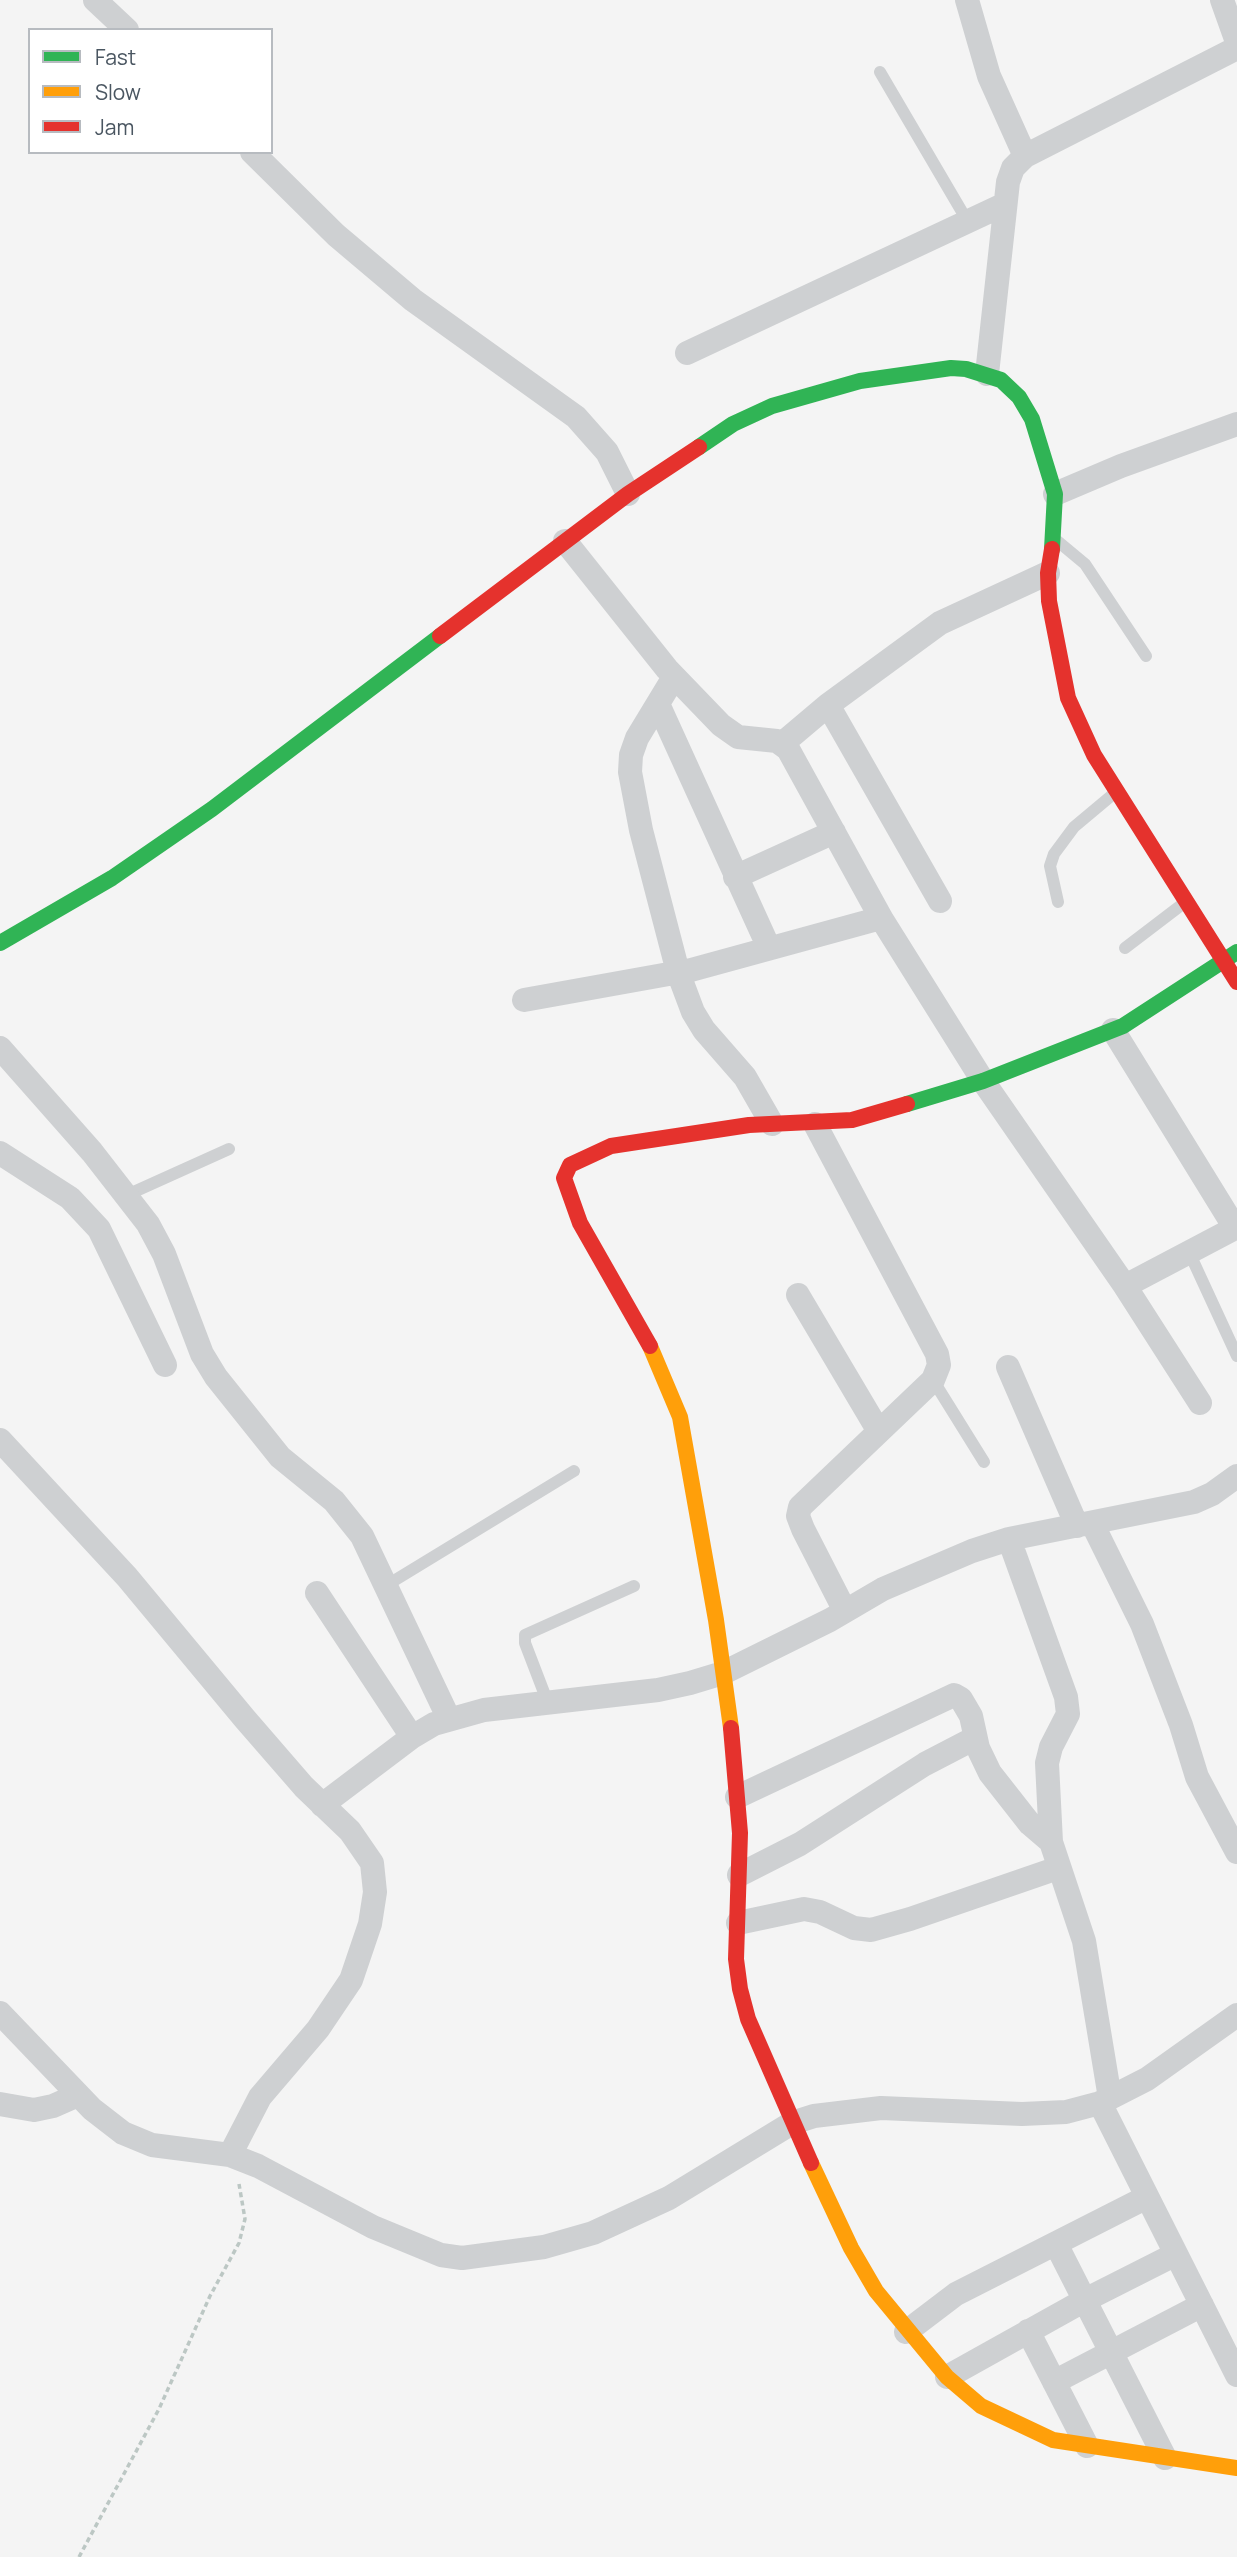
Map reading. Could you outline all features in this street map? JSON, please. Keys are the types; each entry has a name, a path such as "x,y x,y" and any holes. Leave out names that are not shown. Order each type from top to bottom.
{"street":[{"path":"95,0 125,28"},
{"path":"967,0 989,76 1025,156"},
{"path":"1222,0 1237,42"},
{"path":"987,374 1007,182 1013,168 1025,156 1237,48"},
{"path":"254,154 336,235 393,283 576,417 607,452 628,494"},
{"path":"687,353 1005,204"},
{"path":"0,943 112,878 212,809 628,494 733,424 772,406 860,381 951,368 987,374 1000,380 1019,397 1032,419 1055,494 1048,573 1056,650 1068,698 1094,755 1187,901 1231,956 1237,982"},
{"path":"1055,494 1121,466 1237,424"},
{"path":"565,541 674,677 733,735 783,743 828,705 940,623 1048,573"},
{"path":"674,677 637,738 630,772 641,830 678,972 704,1030 746,1077 772,1124"},
{"path":"657,704 769,948"},
{"path":"828,705 940,901"},
{"path":"783,743 881,918 983,1081 1125,1286 1200,1403"},
{"path":"735,877 834,832"},
{"path":"524,1000 678,972 881,918"},
{"path":"1231,956 1171,997 1113,1030 983,1081 852,1120 712,1130 611,1146 586,1155 570,1165 564,1178 580,1223 652,1350 680,1417 723,1673 737,1797 739,1875 736,1959 748,2019 792,2123 851,2248 876,2291 906,2332 947,2377 981,2406 1053,2440 1237,2468"},
{"path":"1113,1030 1236,1228 1125,1286"},
{"path":"0,1048 127,1195 164,1254 193,1335 216,1377 280,1457 345,1513 362,1536 449,1719"},
{"path":"815,1124 937,1354 939,1365 933,1380 800,1507 798,1516 845,1611"},
{"path":"0,1153 70,1198 93,1222 109,1247 165,1365"},
{"path":"798,1295 878,1430"},
{"path":"1008,1367 1084,1524 1142,1624 1197,1777 1237,1852"},
{"path":"0,1440 127,1577 253,1729 322,1805 350,1831 372,1863 375,1892 370,1924 351,1980 336,2006 260,2097 230,2155"},
{"path":"322,1805 412,1737 449,1719 475,1711 658,1690 723,1673 924,1570 1009,1538 1194,1502 1212,1494 1237,1476"},
{"path":"1009,1538 1066,1697 1068,1714 1051,1747 1047,1763 1051,1842 1084,1941 1105,2100 1147,2197 1237,2375"},
{"path":"317,1593 412,1737"},
{"path":"737,1797 946,1697 954,1696 961,1699 974,1725 975,1738 989,1773 1030,1824 1051,1842"},
{"path":"739,1875 800,1844 925,1764 975,1738"},
{"path":"738,1923 804,1909 820,1912 854,1928 870,1930 1058,1868"},
{"path":"0,2013 78,2095 123,2133 152,2145 230,2155 440,2255 475,2258 544,2246 617,2223 669,2198 792,2123 824,2114 881,2108 1022,2114 1066,2112 1105,2100 1147,2079 1237,2014"},
{"path":"0,2104 34,2110 78,2095"},
{"path":"906,2332 956,2294 1147,2197"},
{"path":"1055,2244 1165,2458"},
{"path":"947,2377 1085,2300 1176,2254"},
{"path":"1054,2382 1202,2305"},
{"path":"1028,2331 1087,2446"}],"lane":[{"path":"880,72 968,222"},
{"path":"1053,538 1084,564 1146,656"},
{"path":"1058,902 1050,866 1054,854 1074,827 1118,791"},
{"path":"1125,948 1187,901"},
{"path":"127,1195 229,1149"},
{"path":"1189,1252 1237,1356"},
{"path":"933,1380 984,1462"},
{"path":"387,1585 574,1471"},
{"path":"548,1703 525,1643 526,1635 634,1586"}],"path":[{"path":"79,2557 159,2409 210,2296 239,2243 245,2220 243,2198 230,2155"}],"traffic: fast":[{"path":"699,447 733,424 772,406 860,381 951,368 966,369 1001,380 1019,397 1032,419 1055,494 1052,549"},
{"path":"0,943 112,878 212,809 440,636"},
{"path":"907,1104 983,1081 1123,1026 1237,952"}],"traffic: slow":[{"path":"650,1346 680,1417 716,1620 731,1728"},
{"path":"811,2163 851,2248 876,2291 947,2377 981,2406 1053,2440 1237,2468"}],"traffic: jam":[{"path":"440,636 628,494 699,447"},
{"path":"1052,549 1048,573 1049,601 1068,698 1094,755 1237,982"},
{"path":"650,1346 580,1223 564,1178 570,1165 611,1146 749,1125 852,1120 907,1104"},
{"path":"731,1728 740,1833 736,1959 740,1989 748,2019 811,2163"}]}
